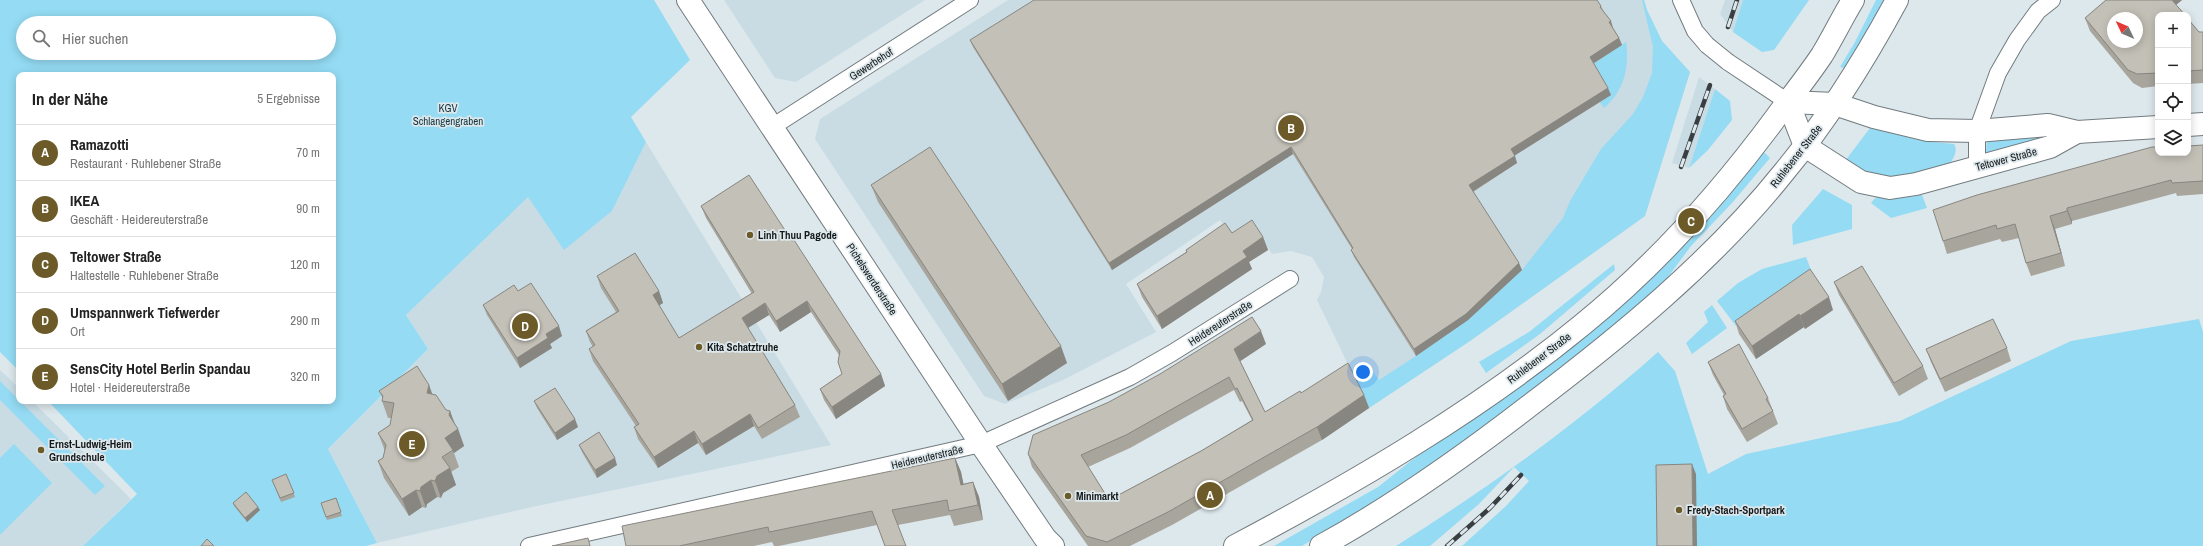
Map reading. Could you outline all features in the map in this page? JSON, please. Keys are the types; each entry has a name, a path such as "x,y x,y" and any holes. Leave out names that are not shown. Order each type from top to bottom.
{"main road":[{"name":"Pichelswerderstraße","path":"688,0 1048,543"},
{"name":"Ruhlebener Straße","path":"1235,546 1309,507 1380,465 1502,385 1583,324 1615,296 1692,221 1756,145 1822,54 1853,0"},
{"name":"Ruhlebener Straße","path":"1321,546 1405,494 1484,441 1607,345 1651,308 1726,238 1784,173 1805,146 1835,104 1897,0"},
{"name":"Teltower Straße","path":"1788,102 1835,104 1874,117 1928,130 1977,131 2048,125 2077,132 2155,127"},
{"path":"1788,102 1805,146"},
{"path":"2191,125 2203,124"},
{"name":"Teltower Straße","path":"1805,146 1861,182 1890,188 1916,184 2050,147 2077,132"}],"street":[{"name":"Gewerbehof","path":"772,127 970,0"},
{"path":"1681,0 1696,31 1707,45 1728,62 1788,102"},
{"path":"1977,167 1977,131 1998,73 2017,40 2038,11 2052,0"},
{"name":"Heidereuterstraße","path":"529,546 981,444 1130,377 1172,353 1290,279"}],"shaded area":[{"path":"724,0 925,0 796,82 775,78"},
{"path":"1008,0 1644,0 1647,10 1662,41 1690,72 1645,216 1470,341 1369,408 1317,300 1321,292 1324,277 1312,257 1291,251 1272,254 1257,232 1237,245 1220,220 1126,284 1156,332 1063,380 1005,404 984,396 815,139 820,119"},
{"path":"1725,0 1743,0 1733,32 1720,14"},
{"path":"1699,77 1715,89 1689,168 1672,163"},
{"path":"646,142 831,445 532,507 377,543 328,449 428,349 406,315 528,196 564,249 612,211"},
{"name":"Ernst-Ludwig-Heim Grundschule","path":"0,370 16,385 16,404 35,404 131,499 83,546 0,546"}],"green space":[{"name":"KGV Schlangengraben","path":"0,0 654,0 690,60 631,117 646,142 612,211 564,250 528,197 406,315 428,349 328,449 377,543 366,546 83,546 137,494 51,404 336,404 336,72 16,72 16,368 0,352"},
{"path":"1642,0 1644,0 1647,10 1662,41 1690,72 1645,216 1470,341 1369,408 1353,376 1369,366 1379,380 1416,356 1522,270 1563,218 1570,201 1601,149 1633,114 1643,97 1652,73 1653,47"},
{"path":"1743,0 1809,0 1774,50 1762,52 1733,32"},
{"path":"1876,0 1886,0 1848,69 1840,67 1855,42"},
{"path":"1626,42 1627,60 1624,78 1616,94 1604,108 1599,101 1592,64"},
{"path":"1715,89 1730,101 1732,120 1708,150 1689,168"},
{"path":"1870,128 1923,141 1954,144 1956,150 1952,160 1946,168 1897,179 1867,173 1845,161"},
{"path":"2045,134 2050,136 1990,155 1986,152 1987,140"},
{"path":"1763,151 1770,158 1732,203 1691,246 1665,281 1601,339 1443,456 1388,493 1302,546 1274,546 1378,487 1431,445 1496,401"},
{"path":"1823,189 1852,205 1852,229 1793,245 1792,225"},
{"path":"1922,195 1927,208 1891,218 1871,203 1877,196 1892,199"},
{"path":"1806,257 1813,275 1736,326 1717,301 1738,283 1762,269"},
{"path":"1614,264 1615,270 1540,334 1486,373 1479,362 1529,332"},
{"path":"1712,305 1727,328 1692,354 1686,343 1708,322 1704,312"},
{"path":"2199,319 2203,332 2203,546 1462,546 1506,506 1529,481 1514,467 1479,504 1430,546 1396,546 1498,478 1564,430 1658,352 1675,371 1708,474 1746,454 1900,421 2071,341"},
{"path":"0,381 16,397 16,404 23,404 105,486 95,495 0,400"},
{"path":"14,444 52,483 0,535 0,458"}],"building":[{"path":"1034,0 1597,0 1601,6 1600,7 1611,21 1609,22 1619,38 1590,57 1608,88 1511,149 1515,156 1469,185 1519,263 1466,314 1414,349 1351,250 1353,248 1291,147 1109,263 970,40"},
{"path":"2106,0 2172,0 2182,12 2155,12 2155,73 2137,74 2128,70 2110,48 2143,48 2143,12 2107,12 2107,45 2085,18"},
{"path":"2191,23 2199,32 2203,32 2203,70 2191,71"},
{"path":"2203,145 2203,181 2172,183 2171,180 2067,208 2067,211 2050,216 2061,253 2026,263 2015,224 1997,229 1996,225 1943,241 1933,210 1977,195 2152,147 2155,147 2155,156 2191,156 2191,146"},
{"path":"930,147 1061,346 1002,384 871,185"},
{"path":"749,175 792,241 794,240 881,374 832,407 820,389 842,374 838,362 840,351 807,301 776,321 765,303 742,318 795,405 758,428 750,414 702,444 694,431 654,457 634,427 639,424 589,349 595,345 586,331 619,311 597,276 635,253 659,291 653,295 679,338 754,292 701,206"},
{"path":"1252,220 1263,237 1243,251 1247,257 1157,316 1137,284 1187,252 1186,250 1225,223 1232,233"},
{"path":"1862,266 1923,366 1894,383 1834,282"},
{"path":"1810,269 1829,297 1800,316 1799,314 1752,346 1735,321"},
{"path":"531,283 559,326 546,334 548,338 517,358 483,305 514,285 518,291"},
{"path":"1252,317 1261,331 1234,349 1265,412 1300,391 1301,393 1348,363 1364,395 1317,427 1168,512 1107,542 1086,536 1028,454 1033,435 1109,402 1160,374","holes":["1229,377 1235,389 1237,388 1253,420 1201,451 1109,500 1081,455 1126,435"]},
{"path":"1993,319 2007,348 1940,379 1926,349"},
{"path":"1739,344 1768,398 1766,399 1773,411 1742,429 1723,396 1726,394 1708,362"},
{"path":"417,366 429,385 427,393 436,395 446,410 450,411 449,415 458,429 445,438 453,450 442,457 450,468 437,476 435,481 431,480 421,487 420,491 416,490 402,499 378,461 383,458 386,445 378,433 390,425 394,403 382,401 383,396 379,391"},
{"path":"555,388 575,419 555,433 534,401"},
{"path":"599,432 615,458 595,470 579,445"},
{"path":"955,458 961,485 973,482 978,505 949,511 947,500 892,510 906,546 885,546 872,511 769,532 768,527 679,546 626,546 622,526"},
{"name":"Fredy-Stach-Sportpark","path":"1692,464 1693,546 1657,546 1656,465"},
{"path":"286,474 294,493 280,498 272,480"},
{"path":"246,492 258,507 245,518 233,503"},
{"path":"336,498 341,512 326,517 321,503"},
{"path":"588,538 590,546 552,546"},
{"path":"207,539 214,546 201,546"}],"railway":[{"path":"1728,27 1737,0"},
{"path":"1681,167 1710,85"},
{"path":"1447,546 1490,508 1521,475"}],"place":[{"name":"IKEA","path":"1291,128"},
{"name":"Teltower Straße","path":"1691,221"},
{"name":"Linh Thuu Pagode","path":"750,235"},
{"name":"Umspannwerk Tiefwerder","path":"525,326"},
{"name":"Kita Schatztruhe","path":"699,347"},
{"name":"SensCity Hotel Berlin Spandau","path":"412,444"},
{"name":"Ernst-Ludwig-Heim Grundschule","path":"41,450"},
{"name":"Ramazotti","path":"1210,495"},
{"name":"Minimarkt","path":"1068,496"},
{"name":"Fredy-Stach-Sportpark","path":"1679,510"}]}
